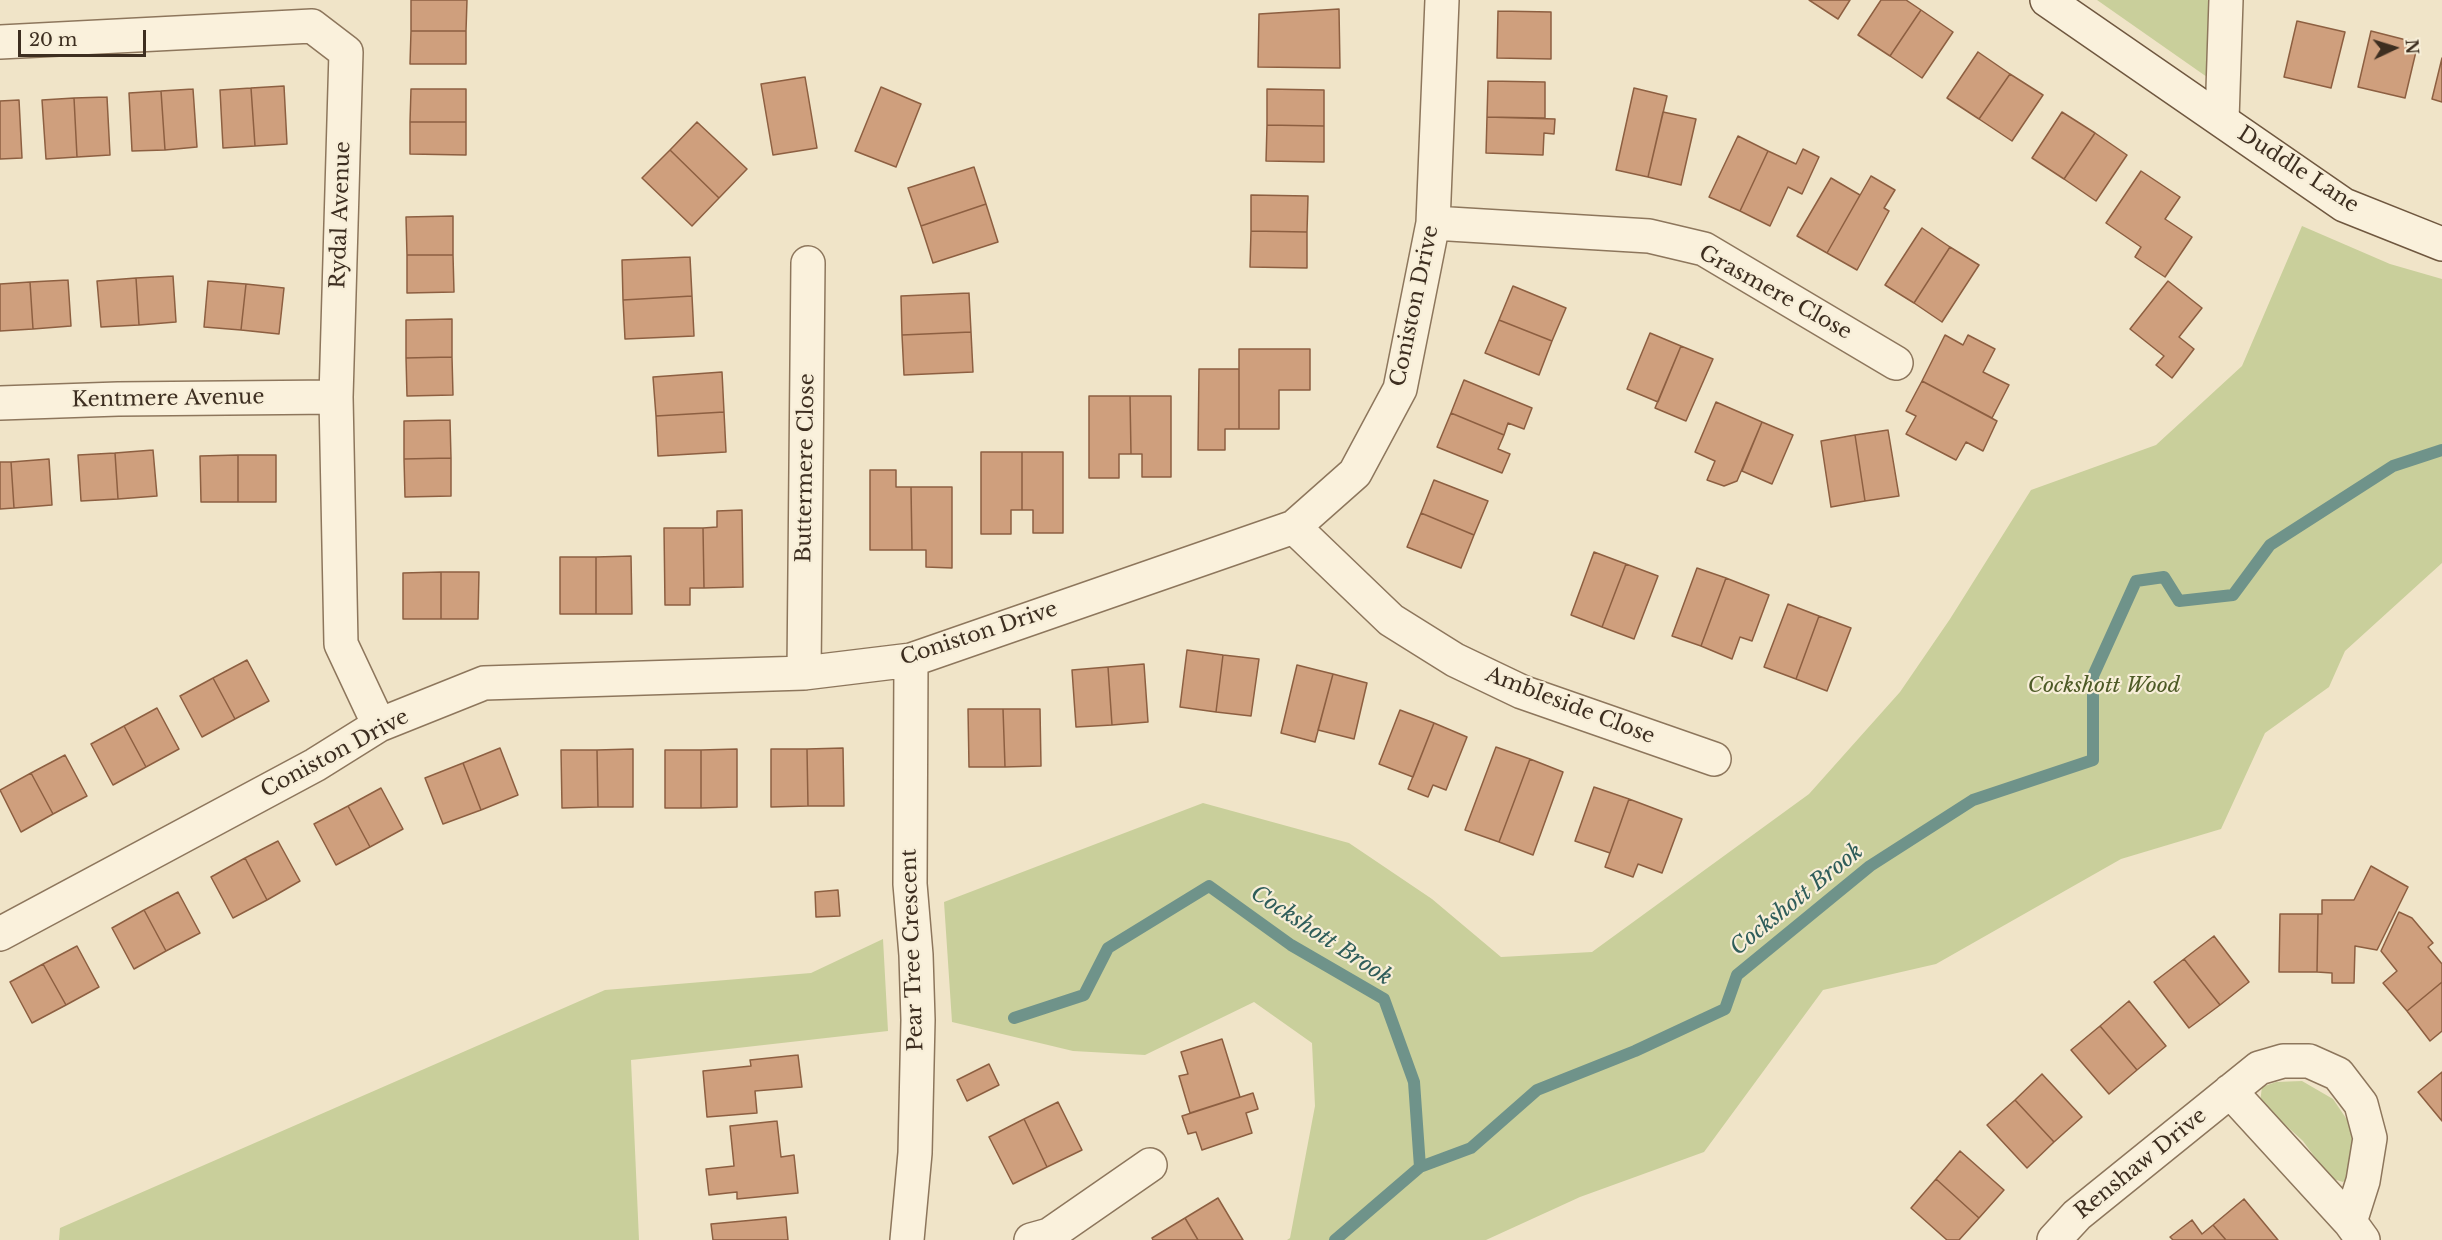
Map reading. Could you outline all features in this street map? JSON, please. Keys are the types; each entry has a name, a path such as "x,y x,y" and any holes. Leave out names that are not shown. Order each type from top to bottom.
{"street":[{"name":"Coniston Drive","path":"0,934 315,765 380,725 484,683 804,673 911,660 1294,527 1355,473 1400,389 1433,223 1442,0"},
{"name":"Duddle Lane","path":"2047,0 2344,205 2442,244"},
{"name":"Duddle Lane","path":"2222,120 2226,0"},
{"name":"Rydal Avenue","path":"0,42 312,26 346,52 336,396 341,644 380,725"},
{"name":"Grasmere Close","path":"1433,223 1649,236 1704,249 1896,363"},
{"name":"Buttermere Close","path":"804,673 808,263"},
{"name":"Kentmere Avenue","path":"0,404 118,399 336,396"},
{"name":"Ambleside Close","path":"1294,527 1391,620 1455,660 1522,692 1714,759"},
{"name":"Pear Tree Crescent","path":"908,1240 915,1153 918,1020 916,955 910,884 911,660"},
{"name":"Renshaw Drive","path":"2054,1240 2077,1215 2259,1068 2283,1061 2309,1061 2338,1074 2361,1104 2370,1138 2356,1231"},
{"name":"Renshaw Drive","path":"2230,1091 2356,1231"},
{"path":"1031,1240 1049,1235 1150,1165"}],"green space":[{"path":"2097,0 2214,0 2207,77"},
{"name":"Cockshott Wood","path":"2302,226 2390,264 2442,279 2442,563 2345,651 2329,687 2265,733 2221,829 2121,859 1936,964 1823,990 1704,1152 1580,1197 1486,1240 1287,1240 1290,1238 1315,1106 1312,1043 1254,1002 1145,1055 1073,1051 952,1022 944,902 1203,803 1349,843 1432,899 1501,957 1592,952 1809,794 1900,692 1950,619 2031,490 2156,445 2242,366"},
{"path":"883,939 888,1031 631,1060 639,1240 59,1240 60,1228 605,990 811,973"},
{"path":"2302,1081 2333,1099 2352,1127 2355,1162 2350,1176 2343,1182 2330,1178 2303,1141 2260,1102 2262,1087 2276,1082"}],"building":[{"path":"411,0 467,0 466,31 411,31"},
{"path":"1809,0 1850,0 1838,19"},
{"path":"1881,0 1906,0 1921,10 1890,56 1858,35"},
{"path":"1339,9 1340,68 1258,67 1259,14"},
{"path":"1921,10 1953,32 1922,78 1890,56"},
{"path":"1498,11 1551,12 1551,59 1497,58"},
{"path":"2297,21 2345,32 2331,88 2284,77"},
{"path":"411,31 466,31 466,64 410,64"},
{"path":"2371,31 2418,43 2405,98 2358,87"},
{"path":"1978,52 2010,74 1979,119 1947,98"},
{"path":"2442,58 2442,102 2432,99"},
{"path":"2010,74 2043,95 2012,141 1979,119"},
{"path":"805,77 817,148 773,155 761,84"},
{"path":"1488,81 1545,82 1545,118 1487,117"},
{"path":"284,86 287,144 255,146 251,88"},
{"path":"881,87 921,104 896,167 855,151"},
{"path":"251,88 255,146 223,148 220,90"},
{"path":"1634,88 1667,96 1648,177 1616,170"},
{"path":"193,89 197,147 165,150 161,91"},
{"path":"411,89 466,89 466,122 410,122"},
{"path":"1267,89 1324,90 1324,126 1267,125"},
{"path":"161,91 165,150 132,151 129,93"},
{"path":"107,97 110,155 77,157 74,98"},
{"path":"74,98 77,157 46,159 42,100"},
{"path":"19,100 22,158 0,159 0,101"},
{"path":"1663,112 1696,119 1681,185 1648,177"},
{"path":"2062,112 2095,133 2064,179 2032,158"},
{"path":"1487,117 1555,119 1554,134 1544,133 1543,155 1486,153"},
{"path":"410,122 466,122 466,155 410,154"},
{"path":"697,122 747,169 719,198 670,150"},
{"path":"1267,125 1324,126 1324,162 1266,161"},
{"path":"2095,133 2127,155 2096,201 2064,179"},
{"path":"1738,136 1768,151 1740,211 1709,197"},
{"path":"1803,149 1819,157 1802,194 1788,187 1770,226 1740,211 1768,151 1796,164"},
{"path":"670,150 719,198 692,226 642,178"},
{"path":"974,167 986,204 921,226 908,188"},
{"path":"2141,171 2180,197 2165,219 2192,237 2165,277 2135,257 2141,247 2106,223"},
{"path":"1871,176 1895,190 1884,208 1889,211 1857,270 1827,253"},
{"path":"1831,178 1860,195 1827,253 1797,236"},
{"path":"1251,195 1308,196 1307,232 1251,231"},
{"path":"986,204 998,242 933,263 921,226"},
{"path":"453,216 453,255 407,255 406,217"},
{"path":"1922,228 1950,247 1914,303 1885,285"},
{"path":"1251,231 1307,232 1307,268 1250,267"},
{"path":"1950,247 1979,265 1942,322 1914,303"},
{"path":"407,255 453,255 454,292 407,293"},
{"path":"690,257 692,296 623,300 622,260"},
{"path":"173,276 176,322 139,325 136,278"},
{"path":"136,278 139,325 101,327 97,281"},
{"path":"68,280 71,326 33,329 30,282"},
{"path":"208,281 246,284 241,330 204,327"},
{"path":"2168,281 2202,308 2179,337 2194,349 2172,378 2156,365 2164,356 2130,329"},
{"path":"30,282 33,329 0,331 0,284"},
{"path":"246,284 284,288 279,334 241,330"},
{"path":"1513,286 1566,308 1552,341 1499,320"},
{"path":"969,293 971,332 902,335 901,296"},
{"path":"692,296 694,336 625,339 623,300"},
{"path":"452,319 452,357 406,358 406,320"},
{"path":"1499,320 1552,341 1539,375 1485,353"},
{"path":"971,332 973,372 904,375 902,335"},
{"path":"1650,333 1681,346 1658,402 1627,389"},
{"path":"1945,335 1963,345 1968,335 1995,349 1983,372 2009,385 1992,418 1922,381"},
{"path":"1681,346 1713,359 1686,421 1655,408"},
{"path":"1239,349 1310,349 1310,390 1279,390 1279,429 1239,429"},
{"path":"452,357 453,395 407,396 406,358"},
{"path":"1199,369 1239,369 1239,429 1225,429 1225,450 1198,450"},
{"path":"722,372 724,412 656,416 653,377"},
{"path":"1464,380 1532,408 1524,429 1508,423 1504,435 1451,413"},
{"path":"1922,381 1997,421 1983,451 1966,442 1956,460 1906,434 1916,416 1906,411"},
{"path":"1089,396 1130,396 1131,454 1119,454 1119,478 1089,478"},
{"path":"1130,396 1171,396 1171,477 1142,477 1142,454 1131,454"},
{"path":"1716,402 1762,422 1737,481 1724,486 1707,480 1715,461 1695,452"},
{"path":"724,412 726,452 658,456 656,416"},
{"path":"1451,413 1504,435 1498,449 1510,454 1502,473 1437,447"},
{"path":"450,420 451,458 404,459 404,421"},
{"path":"1762,422 1793,435 1772,484 1742,471"},
{"path":"1888,430 1899,496 1865,501 1855,435"},
{"path":"1855,435 1865,501 1831,507 1821,441"},
{"path":"153,450 157,496 118,499 115,453"},
{"path":"981,452 1022,452 1022,510 1011,510 1011,534 981,534"},
{"path":"1022,452 1063,452 1063,533 1033,533 1033,510 1022,510"},
{"path":"115,453 118,499 81,501 78,455"},
{"path":"238,455 238,502 201,502 200,456"},
{"path":"238,455 276,455 276,502 238,502"},
{"path":"451,458 451,496 405,497 404,459"},
{"path":"49,459 52,505 14,508 11,462"},
{"path":"0,462 11,462 14,508 0,509"},
{"path":"870,470 896,470 896,487 911,487 912,550 870,550"},
{"path":"1434,480 1488,501 1474,535 1421,513"},
{"path":"911,487 952,487 952,568 926,567 926,550 912,550"},
{"path":"742,510 743,587 704,588 703,528 717,527 717,511"},
{"path":"1421,513 1474,535 1461,568 1407,547"},
{"path":"664,528 703,528 704,588 690,588 690,605 665,605"},
{"path":"1594,552 1626,564 1602,627 1571,615"},
{"path":"631,556 632,614 596,614 596,557"},
{"path":"560,557 596,557 596,614 560,614"},
{"path":"1626,564 1658,576 1634,639 1602,627"},
{"path":"1697,568 1726,578 1701,646 1672,636"},
{"path":"441,572 441,619 403,619 403,573"},
{"path":"441,572 479,572 478,619 441,619"},
{"path":"1726,578 1769,595 1752,641 1740,637 1732,659 1701,646"},
{"path":"1788,604 1819,616 1796,679 1764,667"},
{"path":"1819,616 1851,628 1827,691 1796,679"},
{"path":"1187,650 1223,655 1216,712 1180,707"},
{"path":"1223,655 1259,659 1251,716 1216,712"},
{"path":"247,660 269,701 235,719 213,678"},
{"path":"1144,664 1148,722 1112,725 1108,667"},
{"path":"1297,665 1333,674 1315,742 1281,733"},
{"path":"1108,667 1112,725 1076,727 1072,670"},
{"path":"1333,674 1367,683 1354,739 1318,730"},
{"path":"213,678 235,719 202,737 180,696"},
{"path":"157,708 179,749 146,767 124,726"},
{"path":"968,709 1003,709 1005,767 969,767"},
{"path":"1003,709 1040,709 1041,766 1005,767"},
{"path":"1400,710 1434,723 1413,777 1379,764"},
{"path":"1434,723 1467,737 1446,790 1433,785 1428,797 1408,789"},
{"path":"124,726 146,767 113,785 91,744"},
{"path":"1496,747 1530,759 1499,842 1465,830"},
{"path":"500,748 518,795 481,810 463,763"},
{"path":"843,748 844,806 808,806 807,749"},
{"path":"633,749 633,807 598,807 597,750"},
{"path":"737,749 737,807 701,808 701,750"},
{"path":"771,749 807,749 808,806 771,807"},
{"path":"561,750 597,750 598,807 562,808"},
{"path":"665,750 701,750 701,808 665,808"},
{"path":"65,755 87,796 53,814 31,773"},
{"path":"1530,759 1563,772 1533,855 1499,842"},
{"path":"463,763 481,810 443,824 425,778"},
{"path":"31,773 53,814 21,832 0,790"},
{"path":"1594,787 1629,799 1610,853 1575,841"},
{"path":"381,788 403,829 370,847 348,806"},
{"path":"1629,799 1682,819 1662,873 1638,864 1633,877 1605,867"},
{"path":"348,806 370,847 336,865 314,824"},
{"path":"278,841 300,881 267,900 245,858"},
{"path":"245,858 267,900 233,918 211,877"},
{"path":"2371,866 2408,887 2377,950 2355,946 2354,983 2332,983 2332,973 2317,972 2318,914 2322,914 2322,900 2354,900"},
{"path":"838,890 840,916 816,917 815,892"},
{"path":"178,892 200,933 166,951 144,910"},
{"path":"144,910 166,951 134,969 112,928"},
{"path":"2399,912 2412,918 2433,943 2428,947 2442,964 2442,982 2407,1011 2383,983 2397,971 2381,951"},
{"path":"2280,914 2318,914 2317,972 2279,972"},
{"path":"2214,936 2249,982 2220,1005 2184,959"},
{"path":"77,946 99,987 66,1005 43,964"},
{"path":"2184,959 2220,1005 2189,1028 2154,982"},
{"path":"43,964 66,1005 32,1023 10,982"},
{"path":"2442,982 2442,1031 2430,1041 2407,1011"},
{"path":"2129,1001 2166,1046 2137,1070 2100,1026"},
{"path":"2100,1026 2137,1070 2109,1094 2071,1050"},
{"path":"1222,1039 1240,1097 1190,1113 1179,1076 1188,1074 1181,1052"},
{"path":"798,1055 802,1087 755,1091 757,1113 707,1117 703,1071 751,1066 750,1060"},
{"path":"989,1064 999,1085 967,1101 957,1080"},
{"path":"2442,1072 2442,1121 2418,1092"},
{"path":"2042,1074 2082,1117 2054,1142 2015,1100"},
{"path":"1253,1093 1258,1109 1246,1113 1252,1133 1202,1150 1196,1132 1188,1134 1182,1116"},
{"path":"2015,1100 2054,1142 2027,1168 1987,1125"},
{"path":"1058,1102 1082,1150 1047,1167 1024,1119"},
{"path":"1024,1119 1047,1167 1013,1184 989,1137"},
{"path":"777,1121 781,1157 794,1155 798,1193 737,1199 737,1192 709,1195 706,1169 734,1166 730,1126"},
{"path":"1960,1151 2004,1190 1979,1218 1936,1179"},
{"path":"1936,1179 1979,1218 1959,1240 1947,1240 1911,1208"},
{"path":"1218,1198 1243,1240 1198,1240 1185,1218"},
{"path":"2244,1199 2278,1240 2226,1240 2213,1225"},
{"path":"786,1217 788,1240 713,1240 711,1224"},
{"path":"1185,1218 1198,1240 1153,1240 1152,1238"},
{"path":"2192,1220 2202,1234 2213,1225 2226,1240 2173,1240 2170,1237"}],"waterway":[{"name":"Cockshott Brook","path":"1014,1018 1084,995 1108,948 1209,886 1291,945 1384,999 1414,1082 1420,1167 1471,1148 1537,1090 1635,1051 1725,1009 1737,975 1870,866 1973,800 2093,760 2093,676 2136,581 2164,577 2179,601 2233,595 2270,545 2393,466 2442,450"},
{"path":"1335,1240 1420,1167"}]}
